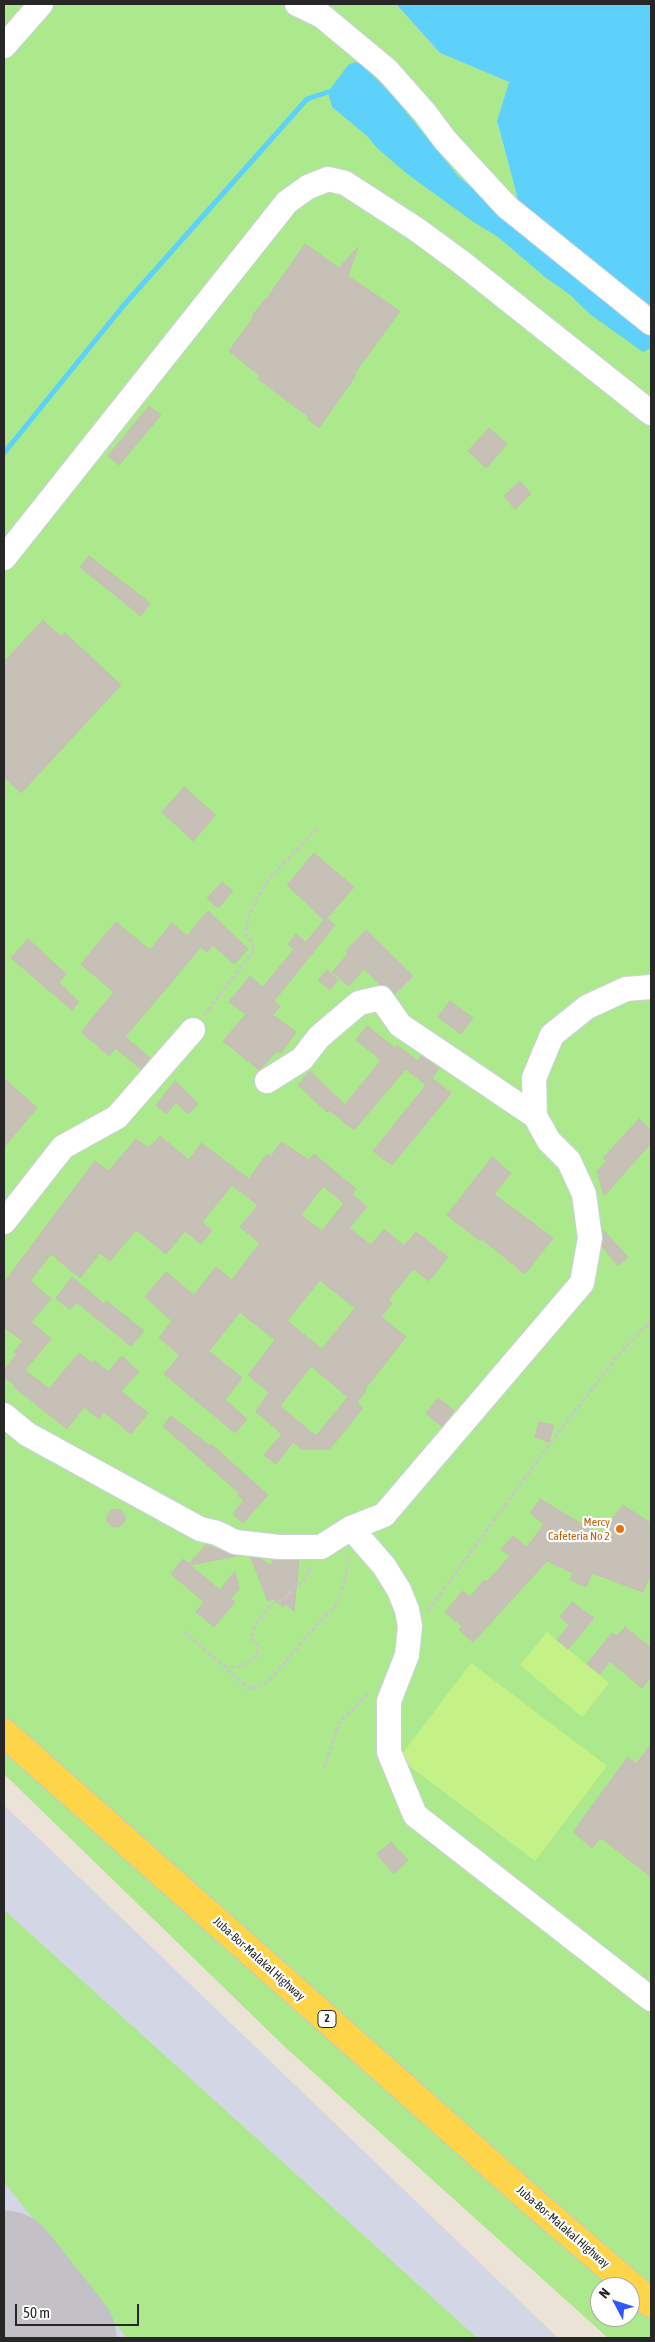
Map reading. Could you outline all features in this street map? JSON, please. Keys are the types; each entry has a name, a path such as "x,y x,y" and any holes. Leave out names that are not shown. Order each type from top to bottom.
{"main road":[{"name":"Juba-Bor-Malakal Highway","path":"4,1733 539,2207 651,2303"}],"street":[{"path":"4,46 42,4"},
{"path":"297,4 322,16 387,70 425,113 445,140 508,207 651,323"},
{"path":"4,558 287,202 308,187 328,179 345,183 416,229 469,268 651,413"},
{"path":"535,1116 534,1078 552,1035 587,1007 626,989 651,988"},
{"path":"4,1415 27,1434 200,1529 217,1533 235,1542 279,1547 321,1547 351,1528 384,1514 582,1283 590,1238 584,1194 568,1161 549,1140 535,1116 400,1025 381,998 359,1004 319,1037 302,1059 267,1080"},
{"path":"4,1222 63,1147 117,1117 193,1030"},
{"path":"351,1528 384,1566 399,1590 407,1610 410,1626 407,1655 389,1701 389,1752 415,1815 651,1999"}],"path":[{"path":"193,1030 253,952 253,942 246,934 256,900 269,880 317,828"},
{"path":"426,1614 550,1442 617,1357 650,1323"},
{"path":"184,1631 250,1690 269,1681 321,1620 337,1605 346,1576 351,1528"},
{"path":"224,1666 240,1667 257,1656 258,1646 251,1637 255,1626 271,1604 287,1596 292,1589 304,1581 321,1547"},
{"path":"324,1768 339,1723 373,1689"}],"shaded area":[{"path":"4,1805 558,2338 4,2338"}],"green space":[{"path":"4,4 396,4 440,53 509,82 497,122 518,200 628,291 651,306 651,2338 608,2338 596,2327 640,2327 640,2277 590,2277 590,2322 285,2047 4,1774"},
{"path":"547,1632 609,1683 582,1717 520,1665"},
{"path":"471,1663 607,1766 535,1861 399,1758"},
{"path":"4,1910 477,2338 127,2338 4,2182"}],"water":[{"path":"396,4 651,4 651,306 628,291 532,218 518,200 497,121 509,82 440,53"},
{"path":"355,62 363,65 393,96 459,177 651,333 651,348 643,352 591,315 569,294 545,277 498,237 472,221 406,173 377,148 367,136 332,107 328,92 348,65"}],"building":[{"path":"305,244 339,268 358,247 348,276 400,311 354,374 356,375 319,428 308,419 309,417 258,379 260,376 229,351 254,317 252,316 266,300"},
{"path":"149,406 161,415 119,465 108,456"},
{"path":"489,428 507,444 486,468 468,451"},
{"path":"520,481 531,494 515,509 504,496"},
{"path":"89,556 150,603 141,616 80,567"},
{"path":"43,620 61,637 65,633 121,685 21,793 4,777 4,662"},
{"path":"184,787 216,815 193,841 162,812"},
{"path":"314,853 354,887 327,918 335,925 274,1001 280,1006 273,1015 296,1032 281,1053 277,1051 259,1070 223,1041 246,1014 229,1002 250,976 263,987 294,949 288,944 296,934 306,942 324,920 287,885"},
{"path":"222,882 233,891 218,908 207,898"},
{"path":"208,911 248,949 234,964 213,945 207,952 201,947 125,1037 150,1058 141,1069 115,1048 109,1056 81,1032 114,992 81,964 116,922 150,950 172,923 187,936"},
{"path":"366,930 413,976 395,994 386,985 380,985 364,969 349,986 332,972 348,954 346,951"},
{"path":"28,939 66,974 59,982 79,1002 72,1010 11,958"},
{"path":"327,970 338,980 330,990 318,980"},
{"path":"450,1001 473,1018 461,1034 438,1017"},
{"path":"367,1026 395,1048 397,1045 418,1061 421,1056 439,1068 432,1078 451,1093 392,1165 373,1151 426,1085 406,1069 354,1130 329,1110 327,1112 298,1085 310,1071 345,1105 381,1060 356,1040"},
{"path":"4,1079 37,1108 4,1147"},
{"path":"175,1081 198,1104 188,1114 176,1103 166,1114 156,1105"},
{"path":"639,1119 651,1130 651,1143 604,1196 597,1171 607,1161 603,1158"},
{"path":"160,1136 189,1160 201,1143 249,1179 267,1154 271,1157 281,1142 309,1160 314,1154 356,1189 352,1194 367,1207 349,1228 371,1245 384,1229 404,1246 416,1232 448,1257 429,1281 413,1269 388,1300 392,1303 381,1317 406,1337 365,1389 366,1391 357,1402 363,1408 330,1449 301,1449 293,1442 276,1464 264,1455 282,1434 256,1412 269,1392 248,1375 275,1340 240,1312 209,1351 242,1378 225,1400 247,1419 235,1433 164,1374 180,1355 159,1338 172,1321 145,1297 166,1272 194,1295 216,1267 232,1280 260,1243 240,1227 258,1205 232,1185 202,1222 212,1230 201,1244 185,1231 166,1254 136,1230 110,1261 100,1253 80,1278 51,1254 30,1281 51,1299 31,1322 51,1339 25,1370 49,1389 79,1353 92,1363 94,1360 108,1372 122,1356 139,1372 121,1391 148,1413 131,1434 104,1412 99,1419 84,1407 67,1429 4,1377 4,1371 17,1354 14,1352 23,1341 4,1327 4,1283 95,1161 109,1171 136,1139 149,1148","holes":["323,1186 344,1203 322,1231 301,1215","320,1280 355,1308 322,1349 287,1321","311,1366 348,1397 316,1436 280,1406"]},
{"path":"492,1157 511,1173 494,1194 553,1238 525,1274 482,1239 480,1241 447,1215"},
{"path":"603,1230 628,1257 618,1266 602,1246"},
{"path":"72,1277 104,1304 107,1301 144,1331 131,1346 76,1302 70,1310 56,1298"},
{"path":"438,1398 454,1411 442,1426 426,1414"},
{"path":"171,1416 210,1446 211,1444 268,1495 243,1523 233,1514 244,1500 237,1495 239,1493 163,1426"},
{"path":"539,1422 554,1425 549,1442 535,1437"},
{"path":"540,1499 595,1532 597,1530 602,1533 623,1505 651,1523 651,1573 643,1592 592,1573 586,1587 570,1580 573,1573 547,1561 473,1642 459,1630 462,1626 445,1612 463,1591 470,1597 484,1580 487,1582 510,1556 501,1549 513,1536 527,1547 544,1524 530,1513"},
{"path":"116,1509 124,1514 125,1518 120,1526 116,1527 108,1522 107,1518 112,1510"},
{"path":"206,1545 236,1556 190,1565 220,1590 235,1571 239,1589 231,1599 235,1602 214,1627 196,1612 204,1602 171,1574 183,1559 189,1564"},
{"path":"251,1558 261,1559 270,1566 274,1560 299,1561 294,1611 286,1604 283,1607 274,1599 268,1601"},
{"path":"572,1602 594,1618 568,1649 557,1640 569,1625 560,1617"},
{"path":"625,1627 651,1648 651,1677 642,1688 610,1661 600,1674 587,1664 612,1633 617,1636"},
{"path":"651,1744 651,1877 604,1840 600,1838 592,1848 573,1832 628,1757 636,1764"},
{"path":"391,1842 408,1860 394,1874 377,1854"}],"waterway":[{"path":"4,453 124,305 307,99 328,92"}],"runway":[{"path":"4,2266 61,2338"}],"place":[{"name":"Mercy Cafeteria No 2","path":"620,1529"}]}
